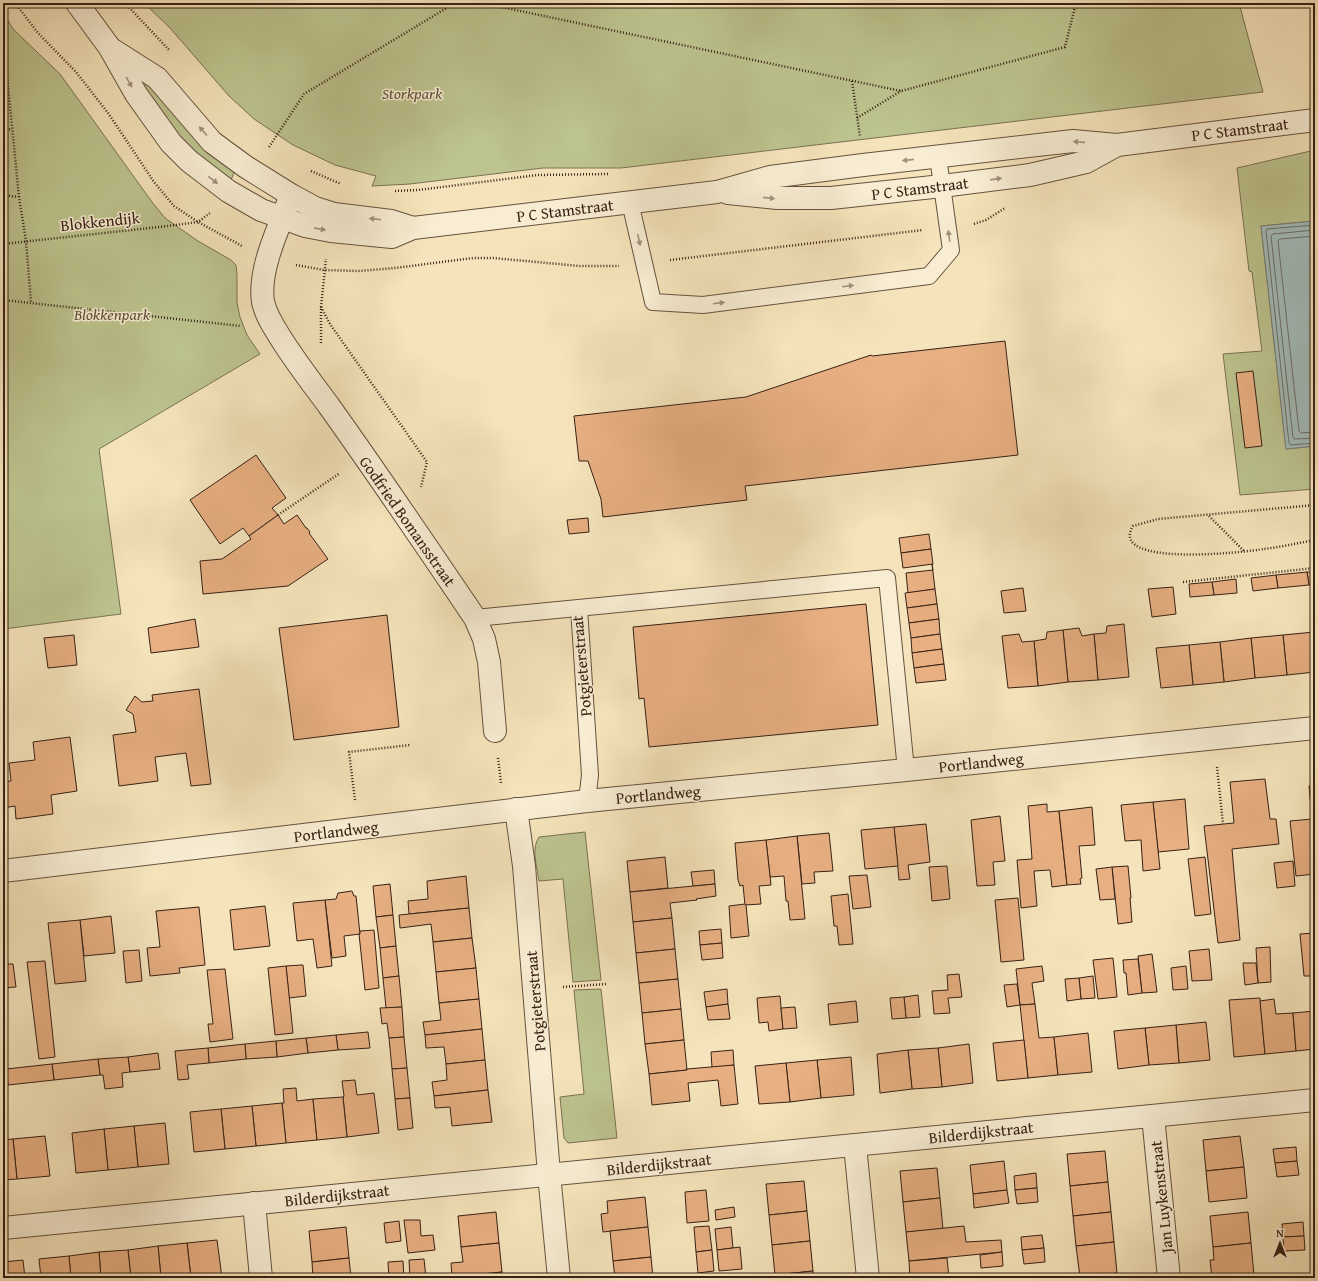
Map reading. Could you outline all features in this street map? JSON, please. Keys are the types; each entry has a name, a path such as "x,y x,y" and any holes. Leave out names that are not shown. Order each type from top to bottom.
{"street":[{"path":"77,3 110,48 136,94 171,143 189,161 228,191 261,210 282,218"},
{"path":"110,48 157,78 212,142 246,167 291,194 267,260 262,285 263,302 275,330"},
{"name":"P C Stamstraat","path":"282,218 305,226 331,231 392,237 413,228 717,192 770,177 864,164 1073,141 1118,145 1315,120"},
{"name":"P C Stamstraat","path":"717,192 777,198 831,198 942,186 1030,174 1086,162 1118,145"},
{"name":"P C Stamstraat","path":"291,194 315,208 334,214 391,221 413,228"},
{"name":"Godfried Bomansstraat","path":"275,330 293,358 329,406 413,526 475,618 484,639 488,662 495,731"},
{"name":"Portlandweg","path":"3,871 587,801 1315,728"},
{"name":"Potgieterstraat","path":"516,809 524,866 559,1278"},
{"name":"Bilderdijkstraat","path":"3,1228 1315,1100"},
{"name":"Jan Luykenstraat","path":"1153,1116 1169,1278"},
{"path":"855,1145 868,1278"},
{"path":"254,1203 261,1278"}],"lane":[{"path":"630,202 653,302 703,305 929,276 951,250 938,157"},
{"path":"580,608 887,578 906,770"},
{"name":"Potgieterstraat","path":"475,618 580,608 590,775 587,801"}],"path":[{"path":"268,147 304,94 455,3"},
{"path":"482,3 901,91"},
{"path":"857,118 901,91 1065,47 1076,3"},
{"path":"3,35 19,197 26,241 31,302"},
{"path":"852,81 860,138"},
{"path":"3,130 12,129"},
{"path":"3,195 19,197"},
{"name":"Blokkendijk","path":"3,244 198,222"},
{"path":"321,347 321,307 324,270"},
{"path":"3,300 275,330"},
{"path":"321,307 330,324 427,462 413,526"},
{"path":"278,515 364,456"},
{"path":"1315,504 1158,519 1133,526 1130,532 1130,538 1134,546 1165,554 1196,555 1244,552 1315,540"},
{"path":"1208,515 1244,552"},
{"path":"1183,582 1315,568"},
{"path":"495,731 503,797 516,809"},
{"path":"1214,738 1223,824"},
{"path":"358,828 349,752 410,745"},
{"path":"534,989 606,984"}],"green space":[{"name":"Storkpark","path":"144,3 1239,3 1263,92 621,168 543,168 410,184 372,186 376,176 335,165 293,145 254,119 229,96 170,28"},
{"name":"Blokkenpark","path":"3,12 13,29 60,74 165,218 198,241 231,260 236,265 237,303 240,317 247,335 260,354 99,449 121,614 3,629"},
{"path":"147,79 235,171 230,182 184,143 139,86"},
{"path":"1315,150 1315,221 1261,226 1286,449 1315,446 1315,489 1240,495 1223,354 1262,351 1252,272 1249,271 1237,168"},
{"path":"585,832 601,980 573,982 563,879 539,881 535,858 535,847 539,837"},
{"path":"601,989 617,1138 568,1143 564,1138 560,1097 584,1094 574,990"}],"water":[{"path":"1315,221 1315,446 1286,449 1261,226"}],"building":[{"path":"1005,341 1018,455 745,486 747,500 603,517 601,499 588,461 579,461 574,416 746,397 871,355"},
{"path":"1253,371 1262,446 1245,448 1236,373"},
{"path":"256,455 286,498 272,508 278,515 249,536 243,528 220,544 190,500"},
{"path":"278,515 284,524 297,515 328,559 288,586 203,594 200,561 222,559 251,539 249,536"},
{"path":"588,518 589,532 569,534 567,520"},
{"path":"929,534 931,549 901,553 899,538"},
{"path":"931,549 933,564 903,568 901,553"},
{"path":"933,570 935,589 908,593 906,573"},
{"path":"1307,572 1315,572 1315,584 1309,585"},
{"path":"1307,572 1309,585 1278,588 1276,575"},
{"path":"1276,575 1278,588 1253,591 1251,578"},
{"path":"1236,579 1237,593 1214,595 1212,582"},
{"path":"1212,582 1214,595 1190,597 1189,584"},
{"path":"1173,587 1176,614 1152,617 1148,589"},
{"path":"1023,588 1026,611 1004,613 1001,591"},
{"path":"935,589 937,604 907,608 905,593"},
{"path":"866,604 878,725 649,747 644,698 639,699 633,627"},
{"path":"937,604 939,619 909,623 907,608"},
{"path":"387,615 399,727 294,740 279,628"},
{"path":"1315,616 1315,641 1313,617"},
{"path":"195,619 199,647 151,653 148,628"},
{"path":"939,619 940,634 911,638 909,623"},
{"path":"1124,624 1129,677 1098,680 1094,634 1106,633 1107,626"},
{"path":"1079,628 1082,636 1094,634 1098,680 1068,682 1063,630"},
{"path":"1063,630 1068,682 1038,686 1034,641 1046,639 1047,632"},
{"path":"1314,632 1315,672 1287,675 1283,635"},
{"path":"940,634 942,649 912,653 911,638"},
{"path":"1019,634 1022,642 1034,641 1038,686 1008,688 1002,636"},
{"path":"74,635 77,665 48,668 44,638"},
{"path":"1283,635 1287,675 1255,678 1251,638"},
{"path":"1251,638 1255,678 1224,682 1220,642"},
{"path":"1220,642 1224,682 1193,685 1189,645"},
{"path":"1189,645 1193,685 1161,688 1156,648"},
{"path":"942,649 944,664 914,668 912,653"},
{"path":"944,664 946,680 916,683 914,668"},
{"path":"199,689 211,784 191,786 186,753 155,757 158,781 119,786 113,735 136,732 133,714 126,710 135,696 142,702 153,701 152,695"},
{"path":"70,737 77,791 51,795 53,814 16,819 15,806 3,808 3,782 11,781 9,763 35,760 33,742"},
{"path":"1265,779 1270,819 1276,819 1279,844 1232,849 1240,940 1218,943 1204,826 1234,823 1230,782"},
{"path":"1315,785 1315,874 1296,876 1290,821 1312,819 1309,786"},
{"path":"1185,799 1189,849 1158,852 1153,802"},
{"path":"1153,802 1160,869 1143,871 1141,840 1125,841 1121,805"},
{"path":"1047,804 1047,812 1059,811 1067,885 1052,887 1050,870 1034,871 1037,906 1021,908 1017,860 1032,859 1028,806"},
{"path":"1092,807 1095,845 1079,846 1082,878 1080,879 1081,884 1067,885 1059,811"},
{"path":"1000,816 1005,861 993,862 995,885 977,886 971,820"},
{"path":"926,824 930,862 908,865 910,879 899,880 894,827"},
{"path":"894,827 898,866 865,869 861,830"},
{"path":"829,833 833,871 814,872 815,883 802,884 797,836"},
{"path":"797,836 805,919 790,920 788,901 786,901 784,876 770,877 766,840"},
{"path":"766,840 771,885 759,886 761,904 745,905 743,885 740,886 738,880 735,843"},
{"path":"665,857 668,888 630,892 627,861"},
{"path":"1205,857 1211,914 1195,916 1188,859"},
{"path":"1293,861 1295,886 1277,888 1274,863"},
{"path":"947,866 950,899 932,901 929,867"},
{"path":"1128,866 1132,922 1118,924 1112,867"},
{"path":"1112,867 1115,899 1100,900 1096,869"},
{"path":"714,870 715,884 693,886 691,872"},
{"path":"867,875 871,907 853,909 849,876"},
{"path":"466,876 469,908 409,914 408,901 428,899 427,881"},
{"path":"390,884 393,915 376,917 373,886"},
{"path":"715,884 716,896 670,903 672,918 633,922 630,892"},
{"path":"352,891 354,896 356,896 360,934 344,936 346,956 332,958 325,900 336,899 338,893"},
{"path":"848,894 853,944 839,945 837,926 834,926 831,896"},
{"path":"1018,898 1024,960 1001,962 995,900"},
{"path":"325,900 332,966 317,968 313,939 297,941 293,903"},
{"path":"745,904 749,936 731,938 729,906"},
{"path":"265,906 270,946 234,950 230,910"},
{"path":"199,907 205,965 179,968 180,973 150,976 147,948 160,947 156,911"},
{"path":"469,908 472,938 433,942 431,924 400,928 399,915"},
{"path":"393,915 396,946 380,948 376,917"},
{"path":"111,916 115,953 84,956 80,920"},
{"path":"672,918 675,949 636,953 633,922"},
{"path":"80,920 86,981 55,984 48,923"},
{"path":"721,929 722,943 700,945 699,931"},
{"path":"374,930 379,988 365,990 359,934 360,931"},
{"path":"1315,933 1315,976 1304,976 1300,934"},
{"path":"3,935 6,964 13,964 16,987 3,988"},
{"path":"472,938 476,968 436,972 433,942"},
{"path":"722,943 723,958 702,960 700,945"},
{"path":"396,946 399,976 383,978 380,948"},
{"path":"1270,947 1271,982 1258,983 1256,948"},
{"path":"675,949 678,979 639,983 636,953"},
{"path":"1209,949 1212,980 1192,981 1189,951"},
{"path":"139,950 142,981 126,983 123,951"},
{"path":"1152,954 1157,992 1142,993 1138,956"},
{"path":"1113,958 1117,997 1098,999 1093,960"},
{"path":"1138,959 1142,993 1128,995 1123,960"},
{"path":"45,961 55,1057 39,1059 27,962"},
{"path":"1243,963 1256,963 1258,983 1245,985"},
{"path":"303,965 306,996 289,998 286,966"},
{"path":"286,966 293,1033 275,1035 268,968"},
{"path":"1042,966 1044,981 1032,983 1035,1004 1020,1005 1016,969"},
{"path":"1186,966 1188,989 1173,990 1171,968"},
{"path":"476,968 479,999 439,1003 436,972"},
{"path":"225,969 233,1039 210,1042 208,1024 213,1024 207,970"},
{"path":"959,974 962,997 948,998 950,1013 934,1014 932,991 948,990 947,975"},
{"path":"399,976 402,1007 386,1008 383,978"},
{"path":"1093,976 1095,998 1081,999 1079,978"},
{"path":"1079,978 1081,999 1067,1001 1065,979"},
{"path":"678,979 681,1009 642,1013 639,983"},
{"path":"1017,984 1020,1005 1007,1007 1004,985"},
{"path":"727,989 728,1004 706,1007 704,992"},
{"path":"918,995 920,1017 906,1018 904,997"},
{"path":"780,996 783,1029 769,1031 768,1022 759,1023 757,998"},
{"path":"904,997 906,1018 892,1019 890,998"},
{"path":"1260,998 1265,1054 1234,1057 1229,1000"},
{"path":"479,999 482,1029 425,1035 423,1022 441,1020 439,1003"},
{"path":"1274,999 1276,1014 1293,1013 1296,1051 1265,1054 1260,1001"},
{"path":"856,1001 858,1022 830,1025 828,1004"},
{"path":"728,1004 730,1019 708,1020 706,1007"},
{"path":"1035,1004 1039,1038 1054,1037 1058,1075 1028,1078 1020,1005"},
{"path":"402,1007 404,1037 389,1038 387,1023 382,1024 380,1008"},
{"path":"795,1007 797,1028 783,1029 781,1008"},
{"path":"681,1009 684,1040 645,1044 642,1013"},
{"path":"1315,1011 1315,1049 1296,1051 1293,1013"},
{"path":"1206,1022 1210,1060 1179,1063 1176,1025"},
{"path":"1176,1025 1179,1063 1149,1065 1145,1028"},
{"path":"1145,1028 1149,1065 1118,1069 1114,1031"},
{"path":"482,1029 485,1060 446,1064 444,1047 426,1048 425,1035"},
{"path":"368,1032 370,1048 338,1050 336,1035"},
{"path":"1088,1033 1092,1072 1058,1075 1054,1037"},
{"path":"336,1035 338,1050 308,1053 306,1038"},
{"path":"404,1037 407,1068 392,1069 389,1038"},
{"path":"306,1038 308,1053 277,1057 276,1041"},
{"path":"684,1040 687,1070 649,1074 645,1044"},
{"path":"1024,1040 1028,1078 997,1081 993,1043"},
{"path":"276,1041 277,1057 246,1059 245,1044"},
{"path":"245,1044 246,1059 209,1063 208,1048"},
{"path":"969,1044 973,1083 942,1087 938,1048"},
{"path":"208,1048 209,1063 187,1065 189,1079 178,1080 175,1051"},
{"path":"938,1048 942,1087 912,1089 908,1050"},
{"path":"733,1050 734,1065 712,1068 711,1052"},
{"path":"908,1050 912,1089 880,1093 877,1054"},
{"path":"158,1053 160,1069 130,1072 128,1057"},
{"path":"128,1057 130,1072 122,1073 123,1087 105,1089 103,1075 100,1075 98,1059"},
{"path":"851,1057 854,1095 821,1098 817,1060"},
{"path":"98,1059 100,1075 54,1080 52,1064"},
{"path":"485,1060 488,1090 434,1096 432,1082 447,1080 446,1064"},
{"path":"817,1060 821,1098 790,1102 786,1063"},
{"path":"786,1063 790,1102 759,1104 755,1066"},
{"path":"52,1064 54,1080 8,1085 6,1069"},
{"path":"734,1065 738,1104 721,1106 718,1080 688,1083 690,1101 652,1105 649,1074"},
{"path":"407,1068 410,1098 395,1099 392,1069"},
{"path":"3,1069 6,1069 8,1085 3,1085"},
{"path":"355,1080 357,1095 374,1093 379,1133 347,1137 342,1081"},
{"path":"296,1088 297,1101 313,1099 317,1140 286,1143 282,1103 284,1103 283,1089"},
{"path":"488,1090 492,1122 452,1126 450,1107 435,1108 434,1096"},
{"path":"343,1097 347,1137 317,1140 313,1099"},
{"path":"410,1098 413,1128 398,1130 395,1099"},
{"path":"282,1103 286,1143 256,1146 252,1106"},
{"path":"252,1106 256,1146 225,1149 221,1109"},
{"path":"221,1109 225,1149 194,1152 190,1112"},
{"path":"165,1123 169,1164 138,1167 134,1126"},
{"path":"134,1126 138,1167 108,1170 104,1129"},
{"path":"104,1129 108,1170 76,1173 72,1133"},
{"path":"45,1136 50,1176 17,1179 13,1139"},
{"path":"1240,1136 1244,1167 1206,1171 1203,1140"},
{"path":"13,1139 17,1179 3,1180 3,1140"},
{"path":"1296,1147 1297,1161 1275,1163 1273,1149"},
{"path":"1105,1151 1108,1182 1070,1186 1067,1154"},
{"path":"1004,1161 1007,1190 973,1194 970,1165"},
{"path":"1297,1161 1299,1175 1277,1177 1275,1163"},
{"path":"1244,1167 1247,1198 1209,1202 1206,1171"},
{"path":"937,1168 940,1198 903,1202 900,1171"},
{"path":"1036,1173 1037,1188 1015,1190 1014,1176"},
{"path":"804,1181 807,1211 769,1215 766,1184"},
{"path":"1108,1182 1111,1212 1073,1216 1070,1186"},
{"path":"1037,1188 1038,1202 1017,1204 1015,1190"},
{"path":"706,1190 709,1221 687,1223 685,1192"},
{"path":"1007,1190 1009,1203 974,1208 973,1194"},
{"path":"645,1197 648,1227 603,1232 601,1214 608,1213 607,1201"},
{"path":"940,1198 943,1229 906,1232 903,1202"},
{"path":"734,1207 735,1217 716,1220 715,1210"},
{"path":"807,1211 810,1241 772,1245 769,1215"},
{"path":"496,1212 499,1243 461,1247 458,1216"},
{"path":"1111,1212 1114,1242 1076,1246 1073,1216"},
{"path":"1248,1212 1251,1243 1213,1247 1210,1216"},
{"path":"404,1220 420,1220 421,1236 433,1235 435,1250 408,1253"},
{"path":"399,1221 401,1241 386,1243 384,1223"},
{"path":"1303,1222 1304,1236 1283,1237 1282,1224"},
{"path":"709,1226 712,1250 696,1252 694,1227"},
{"path":"964,1226 966,1242 1001,1240 1002,1252 909,1261 906,1232"},
{"path":"346,1227 349,1258 312,1262 309,1231"},
{"path":"648,1227 651,1257 613,1261 610,1231"},
{"path":"731,1227 733,1248 717,1250 715,1229"},
{"path":"1042,1235 1044,1248 1022,1250 1021,1237"},
{"path":"1304,1236 1305,1250 1284,1251 1283,1237"},
{"path":"217,1240 222,1278 191,1278 187,1243"},
{"path":"810,1241 813,1271 775,1275 772,1245"},
{"path":"1114,1242 1117,1273 1080,1277 1076,1246"},
{"path":"187,1243 191,1278 161,1278 158,1246"},
{"path":"499,1243 502,1272 452,1276 451,1263 463,1262 461,1247"},
{"path":"1251,1243 1254,1275 1212,1278 1210,1260 1214,1260 1213,1247"},
{"path":"158,1246 161,1278 131,1278 128,1250"},
{"path":"740,1247 742,1269 719,1271 717,1250"},
{"path":"1044,1248 1045,1262 1024,1264 1022,1250"},
{"path":"128,1250 131,1278 101,1278 99,1252"},
{"path":"712,1250 714,1271 698,1273 696,1252"},
{"path":"99,1252 101,1278 71,1278 69,1256"},
{"path":"1002,1252 1003,1266 981,1268 980,1255"},
{"path":"69,1256 71,1278 41,1278 39,1259"},
{"path":"651,1257 653,1278 615,1278 613,1261"},
{"path":"349,1258 351,1278 313,1278 312,1262"},
{"path":"947,1258 949,1278 910,1278 909,1261"},
{"path":"424,1259 426,1278 410,1278 409,1260"},
{"path":"23,1260 25,1278 3,1278 3,1262"},
{"path":"403,1261 404,1278 389,1278 388,1262"},
{"path":"813,1271 814,1278 775,1278 775,1275"},
{"path":"502,1272 502,1278 464,1278 464,1276"}]}
